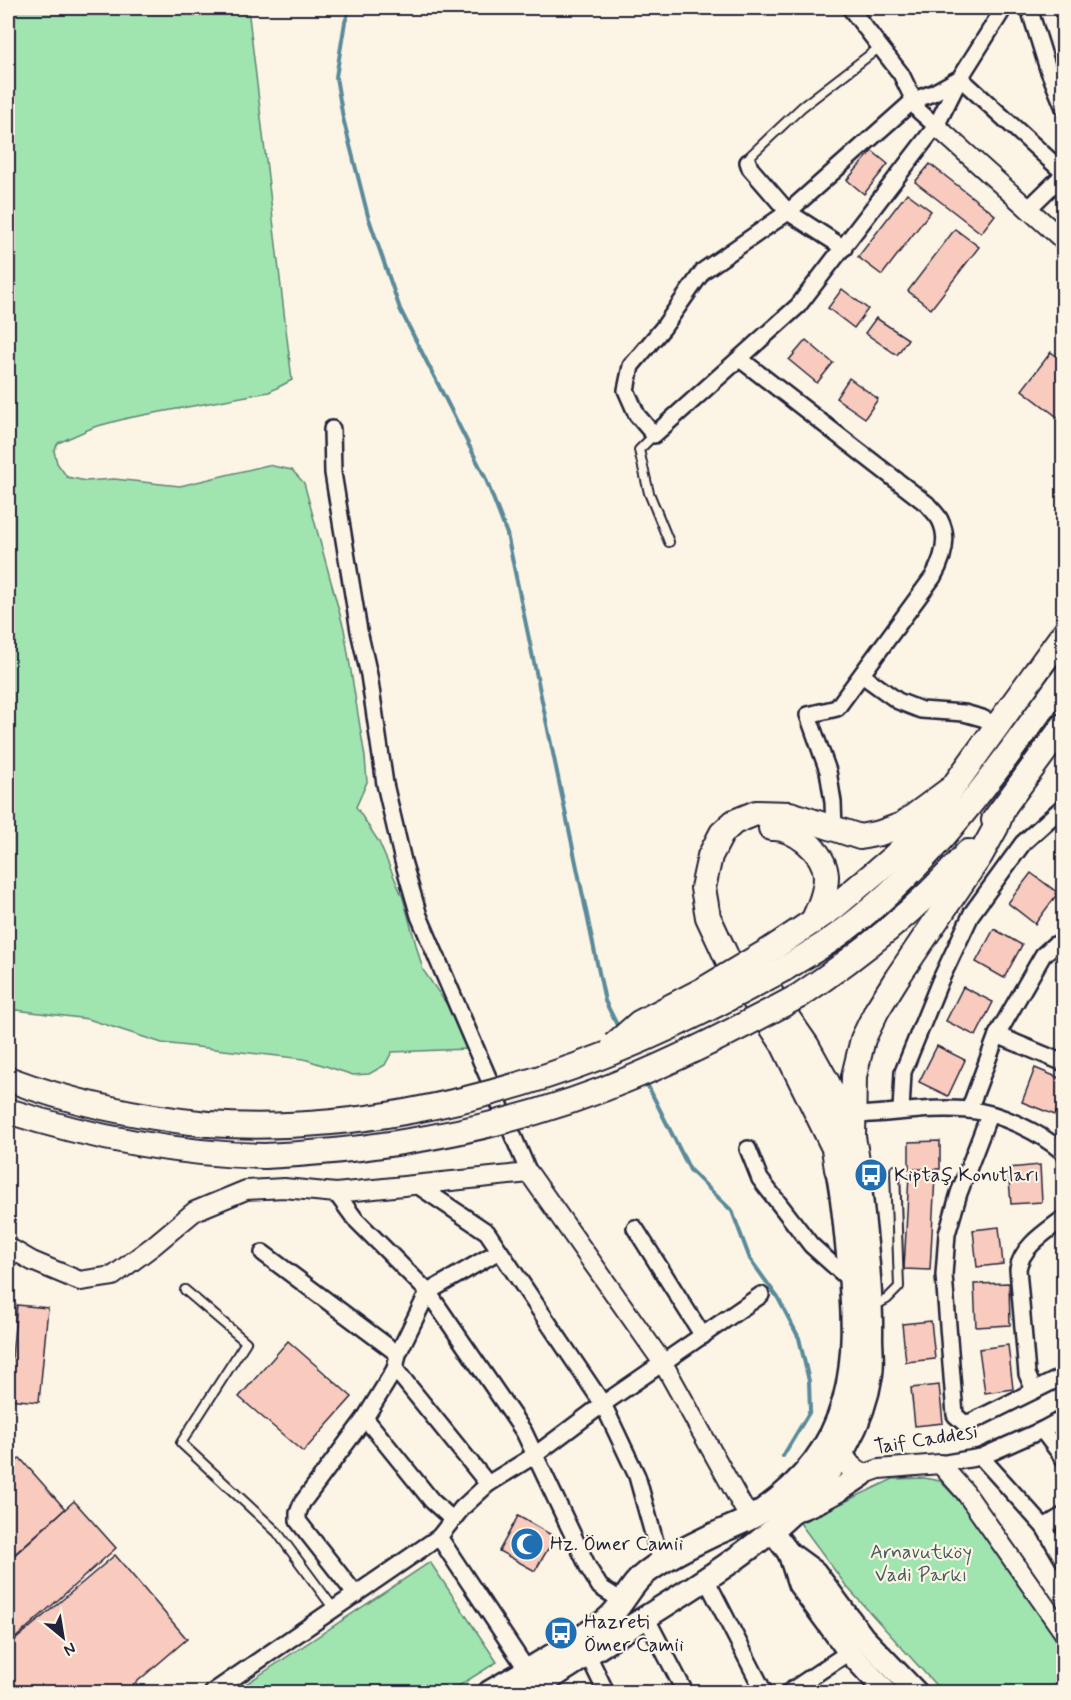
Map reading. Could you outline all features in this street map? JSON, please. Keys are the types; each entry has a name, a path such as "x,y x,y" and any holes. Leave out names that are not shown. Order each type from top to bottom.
{"highway":[{"path":"8,1079 89,1104 152,1117 238,1126 305,1125 394,1113 455,1101 501,1089 600,1057 703,1011 779,958 813,921 833,908 891,860 925,826 1064,633"},
{"path":"779,958 831,940 881,898 943,837 977,796 1064,678"},
{"path":"8,1111 83,1133 143,1146 208,1154 265,1156 387,1145 480,1126 541,1110 634,1077 799,996 872,945 931,893 1003,809 1064,725"},
{"path":"1040,758 1064,735"},
{"path":"848,1167 834,1148 783,1044 728,960 708,917 703,888 710,856 722,833 734,822 756,813 790,814 860,837 902,825 952,788"},
{"path":"848,1167 853,1126 854,1076 867,1029 897,978 980,856 996,828 1003,809"},
{"path":"813,921 821,904 826,874 812,848 801,837 783,827 758,829 739,838 725,855 719,871 722,908 730,930 741,950 807,1046 853,1126"}],"main road":[{"path":"490,1692 609,1618 632,1586 645,1573 696,1544 753,1517 777,1500 802,1478 827,1444 846,1400 852,1366 853,1306 848,1167"},
{"path":"526,1670 528,1692 706,1580 773,1532 823,1480 842,1454 863,1407 871,1373 872,1307 848,1167"},
{"path":"796,1509 841,1490 862,1475 853,1470 842,1454"},
{"path":"753,1517 773,1532 789,1553 815,1572 863,1637 916,1692"},
{"path":"696,1544 709,1550 714,1559 714,1568 706,1580"},
{"path":"789,1553 800,1584 849,1652 886,1692"},
{"path":"622,1601 634,1612 646,1617"}],"street":[{"path":"850,8 901,74 920,111 1064,241"},
{"path":"960,78 933,93 914,100 788,212 703,271 663,328 632,366 626,390 637,415 654,435 798,306 936,126 960,78 1004,8"},
{"path":"1029,8 1048,69 1064,108"},
{"path":"960,78 1064,173 1028,209"},
{"path":"748,162 750,168 788,212 844,248"},
{"path":"740,359 927,504 940,521 945,544 941,562 933,577 837,708 808,715 828,771 834,829"},
{"path":"332,429 333,473 353,597 369,675 385,784 419,916 529,1173 663,1363 743,1507 753,1517"},
{"path":"862,675 898,701 921,710 964,713 997,725"},
{"path":"901,1111 903,1072 940,981 972,913 1023,843 1064,806"},
{"path":"969,1110 997,1035 1043,955 1054,945 1064,943"},
{"path":"997,1035 1064,1063"},
{"path":"853,1126 901,1111 969,1110 1008,1120 1054,1144 1064,1153"},
{"path":"989,1115 959,1193 947,1234 944,1275 955,1415 964,1423 972,1422 1064,1376"},
{"path":"748,1149 760,1179 811,1245 851,1281"},
{"path":"8,1247 32,1261 80,1281 113,1276 195,1211 246,1190 284,1188 336,1192 529,1173"},
{"path":"417,1185 487,1232 603,1404 637,1476 661,1563"},
{"path":"336,1192 355,1220 428,1292 524,1432 589,1569 600,1587 622,1601"},
{"path":"1034,1390 1027,1374 1018,1269 1020,1260 1029,1246 1064,1218"},
{"path":"635,1228 703,1336"},
{"path":"356,1595 298,1521 302,1503 365,1418 396,1362 428,1292 499,1251"},
{"path":"263,1253 396,1362 489,1484"},
{"path":"213,1692 439,1537 462,1508 489,1484 535,1455 603,1404 762,1295"},
{"path":"365,1418 432,1501 452,1519"},
{"name":"Taif Caddesi","path":"862,1475 879,1468 940,1464 981,1456 1064,1418"},
{"path":"1042,1430 1064,1459"},
{"path":"981,1456 1044,1527 1064,1561"},
{"path":"940,1464 965,1492 1057,1614 1064,1633"},
{"path":"1044,1527 1064,1515"},
{"path":"439,1537 526,1670"},
{"path":"706,1580 764,1692"},
{"path":"646,1617 685,1692"},
{"path":"789,1692 849,1652"},
{"path":"588,1655 606,1692"}],"lane":[{"path":"748,162 750,156 802,107 880,47"},
{"path":"654,435 639,450 649,493 669,542"},
{"path":"872,1307 887,1299 899,1287 895,1170"},
{"path":"186,1290 246,1342 181,1443 277,1532 334,1609"}],"green space":[{"path":"8,8 248,8 292,380 269,392 128,418 94,427 58,443 54,451 57,463 67,477 86,481 114,479 180,486 268,465 292,470 304,483 344,629 365,757 367,782 356,807 379,842 403,898 423,970 462,1026 467,1049 392,1052 385,1065 369,1074 353,1075 304,1059 162,1043 88,1019 8,1009"},
{"name":"Arnavutköy Vadi Parkı","path":"924,1478 940,1481 974,1517 1063,1648 1063,1692 942,1692 847,1587 800,1523 893,1479"},
{"path":"430,1562 497,1662 449,1692 234,1692"}],"building":[{"path":"872,151 888,164 864,194 847,180"},
{"path":"930,164 995,215 981,233 915,182"},
{"path":"907,193 931,211 882,275 858,257"},
{"path":"955,229 979,247 931,309 908,291"},
{"path":"842,289 868,309 854,328 828,308"},
{"path":"876,318 908,339 897,355 865,333"},
{"path":"806,340 833,363 817,383 789,360"},
{"path":"1051,352 1064,362 1064,422 1022,390"},
{"path":"849,378 878,399 865,418 836,398"},
{"path":"1031,873 1058,893 1035,924 1008,903"},
{"path":"994,929 1022,945 1004,978 976,962"},
{"path":"963,987 993,1002 976,1036 946,1021"},
{"path":"937,1046 965,1060 948,1096 919,1082"},
{"path":"1035,1068 1064,1080 1064,1092 1055,1115 1022,1102"},
{"path":"940,1141 940,1169 909,1169 909,1142"},
{"path":"1040,1165 1042,1202 1011,1204 1008,1168"},
{"path":"909,1175 935,1176 930,1270 904,1269"},
{"path":"999,1227 1003,1264 977,1267 973,1230"},
{"path":"1009,1283 1010,1325 976,1327 974,1284"},
{"path":"17,1305 48,1308 39,1402 8,1399"},
{"path":"931,1321 935,1359 906,1362 902,1324"},
{"path":"288,1341 352,1397 303,1452 239,1397"},
{"path":"1008,1345 1013,1389 985,1393 979,1349"},
{"path":"939,1385 943,1423 915,1426 911,1388"},
{"path":"20,1458 65,1509 8,1560 8,1470"},
{"path":"74,1501 116,1548 11,1642 8,1638 8,1561"},
{"name":"Hz. Ömer Camii","path":"518,1516 555,1537 535,1571 499,1551"},
{"path":"115,1555 187,1639 125,1692 8,1692 8,1646"}],"waterway":[{"path":"350,8 345,22 336,77 343,118 368,216 400,309 485,477 507,534 605,1001 620,1031"},
{"path":"645,1080 690,1170 732,1211 750,1259 778,1298 799,1338 809,1381 810,1411 783,1456"}],"place":[{"name":"Kiptaş Konutları","path":"871,1175"},
{"name":"Hz. Ömer Camii","path":"527,1544"},
{"name":"Hazreti Ömer Camii","path":"561,1633"}]}
